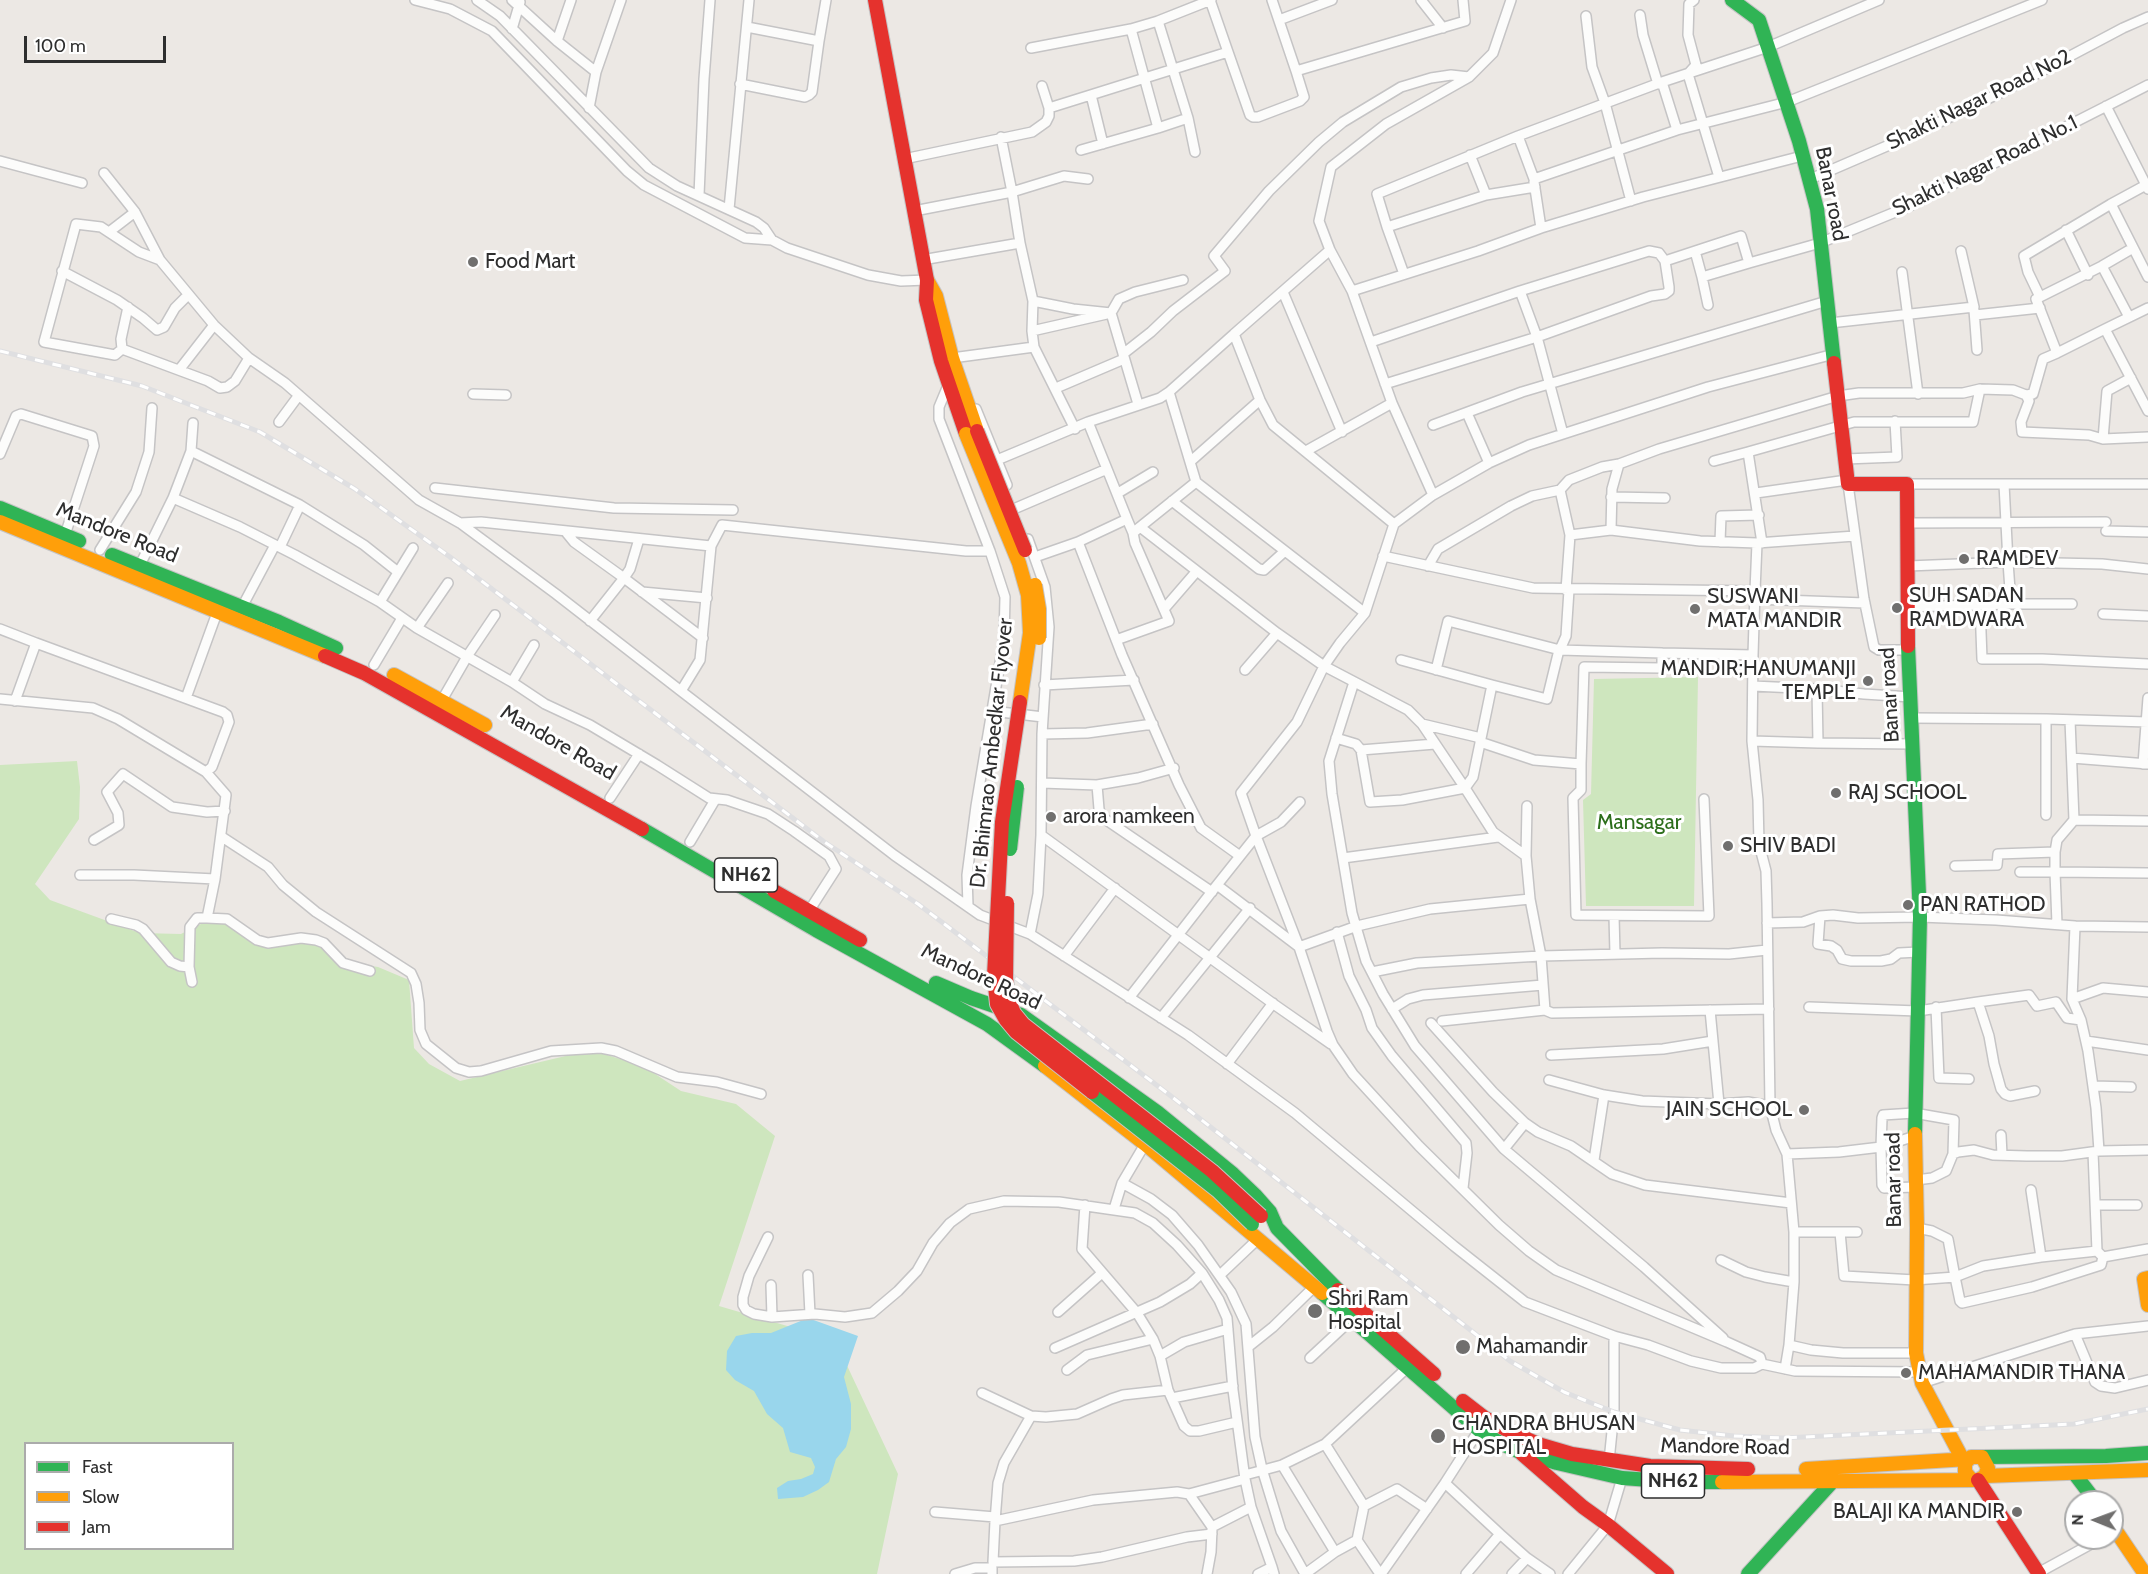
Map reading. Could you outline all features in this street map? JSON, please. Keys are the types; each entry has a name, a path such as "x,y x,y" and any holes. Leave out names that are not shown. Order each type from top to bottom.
{"main road":[{"path":"875,0 927,280"},
{"name":"Banar road","path":"1732,0 1759,20 1787,102 1817,209 1847,482"},
{"name":"Dr. Bhimrao Ambedkar Flyover","path":"927,280 936,296 963,389 971,432"},
{"name":"Dr. Bhimrao Ambedkar Flyover","path":"927,280 926,300 949,383 971,432 1019,562 1028,595 1030,633 1002,822 994,976 997,1004 1016,1032 1256,1220 1277,1228"},
{"path":"1847,482 1907,484"},
{"name":"Banar road","path":"1907,484 1908,650 1920,917 1914,1113 1917,1228 1916,1353 1921,1378 1971,1459"},
{"name":"Mandore Road","path":"0,508 140,565 395,689 816,930 965,1010 1006,1035 1259,1238 1479,1430 1520,1452 1615,1477 1678,1482 1978,1478 2148,1470"},
{"name":"Mandore Road","path":"0,522 220,605 242,607 374,665 442,700 935,982 971,998 1022,1015 1157,1112 1233,1174 1270,1212 1277,1228 1328,1281 1465,1402 1485,1418 1538,1444 1572,1454 1661,1467 1803,1469 1971,1459 2148,1453"},
{"name":"Dr. Bhimrao Ambedkar Flyover","path":"1256,1220 1259,1238"},
{"path":"2148,1278 2144,1279 2148,1305"},
{"path":"1520,1452 1583,1508 1608,1525 1667,1574"},
{"path":"1978,1478 1988,1468 1985,1460 1971,1459 1965,1463 1965,1472 1978,1478 2039,1573"},
{"path":"2074,1473 2087,1490"},
{"path":"1748,1574 1833,1481"},
{"path":"2124,1545 2145,1574"}],"street":[{"path":"415,0 450,9 492,31 627,171 644,185 746,237 772,240 787,248 868,275 901,281 927,280"},
{"path":"477,0 500,16 649,168 677,186 729,209 764,228 772,240"},
{"path":"558,42 571,0"},
{"path":"589,108 596,72 621,0"},
{"path":"699,195 710,0"},
{"path":"729,209 749,0"},
{"path":"740,84 806,97 809,95 812,92 826,0"},
{"path":"1031,48 1158,21 1210,0 1250,115 1258,117 1304,97 1272,0"},
{"path":"1279,20 1332,0"},
{"path":"1421,0 1443,28"},
{"path":"1296,71 1466,21 1463,0"},
{"path":"1433,495 1392,404 1352,291 1330,250 1319,221 1331,167 1386,124 1469,77 1493,53 1511,0"},
{"path":"1689,74 1696,65 1688,35 1689,4 1694,0"},
{"path":"1404,274 1377,194 1605,103 1768,47 1879,0"},
{"path":"1387,227 1486,195 1535,183 1617,149 1677,130 1787,102 2042,0"},
{"path":"512,29 517,2"},
{"path":"517,2 558,42 596,72"},
{"path":"1640,15 1643,35 1677,130"},
{"path":"1586,16 1592,67 1605,103 1631,201"},
{"name":"Shakti Nagar Road No2","path":"1808,180 2006,90 2148,17"},
{"path":"1158,21 1188,118 1195,152"},
{"path":"747,27 819,41"},
{"path":"1131,28 1158,128"},
{"path":"1048,108 1228,52"},
{"path":"1689,74 1719,177"},
{"path":"1056,388 1123,356 1173,311 1225,271 1214,256 1269,191 1343,122 1401,87 1451,75 1469,77"},
{"name":"Shakti Nagar Road No.1","path":"1702,277 1820,243 1910,206 2148,85"},
{"path":"904,159 1032,132 1046,122 1048,108 1042,86"},
{"path":"1091,95 1103,144"},
{"path":"2040,297 2028,272 2024,256 2111,204 2147,187 2106,106"},
{"path":"1081,150 1188,118"},
{"path":"1518,136 1535,183 1541,228"},
{"path":"1001,137 1033,302 1034,346 1075,429"},
{"path":"1470,155 1486,195"},
{"path":"1352,291 1478,251 1541,228 1631,201 1802,156"},
{"path":"0,161 82,183"},
{"path":"104,173 135,212 160,260 214,324 249,358 299,395 419,500 460,523 894,855 980,915 1030,934 1161,1018 1295,1113 1454,1246 1525,1302 1614,1336 1648,1345 1691,1361 1721,1368 1754,1368 1762,1364 1785,1369 1900,1373 1921,1378 2075,1334 2148,1326"},
{"path":"914,211 1011,192 1064,176 1088,179"},
{"path":"2111,204 2147,272"},
{"path":"109,231 135,212"},
{"path":"122,349 115,355 44,342 76,224 101,226 139,252 160,260"},
{"path":"2066,230 2088,275"},
{"path":"1665,261 1742,236 1749,263"},
{"path":"922,260 1020,243"},
{"path":"2057,352 2036,299 2088,275 2133,248"},
{"path":"997,460 1088,422 1160,398 1330,250"},
{"path":"1371,342 1520,291 1649,251 1659,254 1665,261 1670,287 1665,294 1651,296 1537,336 1385,384"},
{"path":"1695,251 1708,305"},
{"path":"1961,251 1975,311 1977,350"},
{"path":"2102,266 2129,317"},
{"path":"62,271 128,307 157,330 161,330 175,308 188,295"},
{"path":"1902,272 1918,394"},
{"path":"1138,404 1111,313 1119,299 1135,292 1183,280"},
{"path":"1520,291 1537,336 1563,434"},
{"path":"1283,292 1342,432"},
{"path":"1433,425 1522,392 1827,301"},
{"path":"1033,302 1111,313"},
{"path":"122,349 121,339 128,307"},
{"path":"1830,323 1909,314 2040,308"},
{"path":"1428,566 1438,549 1456,536 1532,496 1560,490 1569,480 1659,449 1838,396 1860,393 1963,393 1980,389 2013,390 2026,395 2033,394 2043,359 2148,308"},
{"path":"1032,331 1111,313"},
{"path":"179,370 214,324"},
{"path":"2105,329 2148,411"},
{"path":"1234,334 1272,425 1394,524"},
{"path":"952,357 1034,346"},
{"path":"122,349 208,381 220,388 225,388 235,381 249,358"},
{"path":"1762,1364 1760,1357 1556,1270 1529,1251 1499,1225 1404,1130 1353,1074 1333,1045 1241,793 1297,722 1324,666 1365,613 1394,524 1433,495 1489,463 1530,445 1708,387 1834,354"},
{"path":"2103,439 2107,391 2131,378"},
{"path":"949,383 939,407 939,419 990,551 1005,597 1005,639 967,875 968,906"},
{"path":"963,389 978,412 1045,587 1049,627 1042,734 1041,835 1038,894 1030,934"},
{"path":"1714,461 1854,422 1973,422 1980,389"},
{"path":"1169,392 1196,482 1365,613"},
{"path":"473,394 506,395"},
{"path":"279,422 299,395"},
{"path":"2026,395 2029,401 2021,422 2022,432 2089,435 2103,439 2148,437"},
{"path":"1191,461 1260,400"},
{"path":"1306,451 1392,404"},
{"path":"100,550 136,492 149,452 152,408"},
{"path":"1467,413 1489,463"},
{"path":"0,454 4,437 16,416 21,414 92,436 94,446 65,535"},
{"path":"1845,459 1897,457 1895,421"},
{"path":"1088,422 1127,519 1137,530 1324,666 1408,710 1422,724 1498,837 1526,856"},
{"path":"140,565 174,498 191,451 193,423"},
{"path":"191,451 300,505 364,545 398,572"},
{"path":"1748,452 1759,515 1760,543 1754,595 1752,741 1758,800 1758,843 1766,871 1770,1106 1776,1130 1787,1154 1794,1232 1794,1282 1785,1369"},
{"path":"1611,530 1611,497 1619,464"},
{"path":"1016,508 1107,469"},
{"path":"1118,493 1153,472"},
{"path":"1116,640 1169,621 1135,543 1137,530 1196,482"},
{"path":"1756,494 1847,482 1865,603 1875,649 1908,650"},
{"path":"1907,484 2148,484"},
{"path":"2004,484 2011,604"},
{"path":"435,488 614,508 733,510"},
{"path":"1401,660 1548,699 1560,650 1566,636 1570,535 1560,490"},
{"path":"1611,497 1665,498"},
{"path":"174,498 278,546 380,603 417,628 468,655 545,704 590,725 715,800 728,800 768,814 829,855 836,869 809,911"},
{"path":"1172,501 1259,569 1264,570 1285,551"},
{"path":"242,607 300,505"},
{"path":"1720,542 1721,516 1759,515"},
{"path":"1035,557 1078,542 1127,519"},
{"path":"1907,523 2007,521 2106,526 2148,532"},
{"path":"460,523 481,522 711,546"},
{"path":"681,691 700,660 711,546 722,525 966,551 990,551"},
{"path":"1570,535 1611,530 1720,542 1760,543 1855,536"},
{"path":"565,531 574,542 703,638"},
{"path":"590,621 630,569 639,539"},
{"path":"1078,542 1116,640 1174,768 1179,785 1201,828 1240,856"},
{"path":"380,603 412,548"},
{"path":"1383,556 1533,588 1754,595 1865,603"},
{"path":"1908,566 2008,562 2102,564 2148,569"},
{"path":"1164,609 1196,572"},
{"path":"417,628 448,583"},
{"path":"642,592 707,598"},
{"path":"1908,607 2072,604"},
{"path":"186,698 220,605"},
{"path":"1980,605 1982,659 2042,658 2148,664"},
{"path":"2103,614 2148,616"},
{"path":"442,700 495,615"},
{"path":"374,665 402,618"},
{"path":"1436,669 1449,621 1560,650 1753,655"},
{"path":"0,629 223,712 227,715 229,722 212,766 206,772"},
{"path":"1245,670 1277,633"},
{"path":"15,701 36,643"},
{"path":"512,682 534,645"},
{"path":"1662,653 1662,668 1584,667 1581,790 1573,798 1576,915 1708,916 1704,799"},
{"path":"1044,686 1134,680"},
{"path":"1354,682 1329,761 1332,795 1352,913 1362,949 1392,1009 1415,1046 1516,1161 1644,1267 1727,1342"},
{"path":"1336,738 1356,744 1361,750 1370,802 1402,800 1465,788 1473,777 1492,685"},
{"path":"1753,686 1911,697"},
{"path":"1818,689 1818,742"},
{"path":"2072,758 2145,764 2148,698"},
{"path":"0,699 93,708 118,719 206,772 226,795 222,837 207,918"},
{"path":"992,711 1043,717"},
{"path":"1912,718 2147,722"},
{"path":"2046,720 2046,815"},
{"path":"2057,924 2055,852 2057,840 2074,820 2070,720"},
{"path":"1042,734 1087,732 1154,724"},
{"path":"1422,724 1480,740 1534,760 1581,764"},
{"path":"1752,741 1913,744"},
{"path":"1361,750 1435,744"},
{"path":"610,798 639,754"},
{"path":"1042,783 1097,785 1138,778 1174,768"},
{"path":"94,840 119,825 118,813 106,792 123,774 172,807 207,812 225,811"},
{"path":"1097,785 1099,810 1102,817 1214,889 1250,908 1299,947"},
{"path":"690,842 715,800"},
{"path":"1129,998 1256,836 1281,822 1300,802"},
{"path":"1527,806 1526,856 1530,899 1541,956 1545,1010"},
{"path":"2074,820 2148,821"},
{"path":"1041,835 1333,1045"},
{"path":"222,837 268,867 283,885 316,912 411,973 416,984 420,1030 426,1044 439,1057 456,1068 469,1072 481,1071 551,1051 601,1048 616,1051 677,1077 717,1082 761,1094"},
{"path":"1344,858 1498,837"},
{"path":"1955,866 1997,865 1998,854 2055,852"},
{"path":"2020,872 2148,873"},
{"path":"80,875 215,879"},
{"path":"1064,956 1115,888"},
{"path":"1299,947 1357,926 1430,909 1530,899"},
{"path":"1161,1018 1250,908"},
{"path":"1614,916 1615,954"},
{"path":"1767,923 1803,922 1820,916 1920,917 2091,927 2148,927"},
{"path":"1820,916 1818,944 1831,946 1837,950 1842,959 1881,961 1891,959 1899,953 1919,952"},
{"path":"192,982 189,967 190,927 197,918 226,919 257,940 267,943 301,938 316,940 324,943 343,963 370,971"},
{"path":"111,919 143,929 171,962 189,967"},
{"path":"1917,1228 1948,1239 1960,1301 1967,1304 2101,1265 2096,1205 2093,1086 2081,1020 2072,999 2075,926"},
{"path":"1337,932 1349,976 1366,1010 1371,1028 1466,1143 1463,1188"},
{"path":"1372,972 1417,963 1541,956 1729,954 1767,950"},
{"path":"1392,1009 1408,999 1423,995 1543,985"},
{"path":"2072,999 2103,988 2148,992"},
{"path":"1809,1007 1918,1011 2029,995 2037,1006 2056,1002 2067,1018 2081,1020"},
{"path":"1978,1002 2004,1094 2010,1096 2035,1091"},
{"path":"1227,1064 1273,1003"},
{"path":"1936,1007 1939,1078 1969,1079"},
{"path":"1442,1021 1545,1010 1552,1013 1769,1008"},
{"path":"1710,1010 1719,1104"},
{"path":"1431,1023 1525,1124 1571,1146 1612,1174 1645,1185 1791,1203"},
{"path":"1551,1055 1663,1049 1713,1041"},
{"path":"2086,1041 2148,1050"},
{"path":"1549,1080 1604,1095 1650,1102 1719,1104 1748,1102 1770,1106"},
{"path":"2093,1086 2131,1087"},
{"path":"1594,1160 1604,1095"},
{"path":"1914,1113 1954,1120 1953,1154 1946,1171 1916,1184 1884,1188 1881,1147 1883,1115 1914,1113"},
{"path":"1504,1149 1525,1124"},
{"path":"2001,1135 2002,1155"},
{"path":"1787,1154 1839,1152 1881,1147 1915,1136"},
{"path":"1114,1209 1122,1183 1144,1144"},
{"path":"1953,1154 1974,1150 2002,1155 2062,1155 2096,1151 2148,1150"},
{"path":"1122,1183 1151,1199 1172,1215 1220,1275 1246,1324 1255,1437 1262,1469 1281,1531 1305,1574 1335,1552 1357,1540"},
{"path":"2031,1190 2041,1257"},
{"path":"768,1236 748,1276 743,1297 746,1310 772,1317 810,1314 845,1317 872,1313 911,1278 933,1243 950,1223 969,1209 1004,1201 1059,1202 1134,1213 1152,1222 1178,1245 1202,1273 1227,1318 1245,1477 1251,1507 1273,1571 1257,1574"},
{"path":"1085,1205 1082,1249 1137,1313 1153,1339 1170,1394 1184,1426 1190,1431 1199,1431 1237,1422"},
{"path":"2096,1205 2137,1205"},
{"path":"1794,1232 1857,1232"},
{"path":"1840,1232 1844,1276 1915,1280 1955,1277 1983,1266 2041,1257 2148,1249"},
{"path":"1220,1275 1259,1238"},
{"path":"1721,1260 1746,1272 1794,1282"},
{"path":"1058,1311 1102,1273"},
{"path":"1055,1347 1137,1313 1190,1284 1202,1273"},
{"path":"808,1275 810,1314"},
{"path":"771,1285 772,1317"},
{"path":"1248,1347 1273,1327 1316,1286"},
{"path":"1310,1358 1352,1319"},
{"path":"1160,1356 1184,1342 1228,1329"},
{"path":"2075,1334 2095,1382 2101,1386 2115,1388 2148,1380"},
{"path":"1568,1574 1608,1525 1615,1477 1610,1460 1614,1412 1614,1336"},
{"path":"1067,1370 1087,1355 1153,1339"},
{"path":"1789,1346 1843,1353 1916,1353"},
{"path":"935,1512 995,1519 1094,1500 1177,1492 1189,1494 1245,1477 1262,1469 1282,1465 1325,1444 1408,1367"},
{"path":"982,1393 1031,1416 1065,1417 1086,1411 1123,1395 1170,1394 1233,1386"},
{"path":"992,1568 998,1483 1004,1463 1031,1416"},
{"path":"1325,1444 1364,1506 1357,1540 1381,1574 1479,1430"},
{"path":"1282,1465 1335,1552"},
{"path":"1445,1483 1527,1558 1550,1574"},
{"path":"1364,1506 1397,1489 1427,1509"},
{"path":"1189,1494 1212,1530 1207,1574"},
{"path":"955,1574 975,1568 1102,1557 1212,1530 1251,1507"},
{"path":"1469,1573 1500,1534"},
{"path":"2039,1573 2080,1550"},
{"path":"1512,1574 1527,1558"}],"green space":[{"name":"Mansagar","path":"1698,677 1694,906 1586,906 1583,800 1591,794 1594,679"},
{"path":"77,761 80,787 79,819 35,884 50,900 140,933 181,934 213,918 280,943 323,938 352,963 378,967 409,980 414,1048 429,1064 460,1081 591,1050 643,1066 681,1091 736,1104 775,1136 719,1306 835,1340 898,1474 877,1574 0,1574 0,765"}],"water":[{"path":"808,1318 858,1336 844,1377 851,1404 851,1429 846,1447 836,1459 829,1482 803,1497 778,1499 777,1488 788,1481 813,1474 815,1467 811,1458 790,1452 783,1428 767,1414 754,1391 735,1380 726,1370 727,1351 736,1336 771,1333"}],"railway":[{"path":"0,351 142,386 260,432 355,489 450,557 823,841 918,904 1167,1093 1510,1361 1564,1392 1614,1412 1680,1430 1734,1436 1783,1438 2074,1424 2148,1409"}],"traffic: fast":[{"path":"1732,0 1759,20 1799,141 1817,209 1834,363"},
{"path":"0,508 79,541"},
{"path":"112,555 279,622 336,648"},
{"path":"1908,646 1920,917 1915,1134"},
{"path":"1010,849 1017,787"},
{"path":"642,829 816,930 987,1024 1045,1066"},
{"path":"936,983 1021,1015 1157,1112 1233,1174 1255,1195 1270,1212 1277,1228 1338,1290"},
{"path":"1092,1092 1218,1191 1252,1224"},
{"path":"1322,1293 1479,1430 1500,1443 1520,1452 1557,1463 1622,1478 1722,1482"},
{"path":"1982,1457 2106,1456 2148,1453"},
{"path":"2074,1473 2087,1490"},
{"path":"1748,1574 1833,1481"}],"traffic: slow":[{"path":"927,280 936,296 952,358 977,431"},
{"path":"966,434 1019,563 1028,595 1030,633 1020,702"},
{"path":"0,522 325,656"},
{"path":"1035,585 1039,609 1039,638"},
{"path":"394,675 485,725"},
{"path":"1045,1066 1145,1144 1322,1293"},
{"path":"1915,1134 1916,1353 1922,1383 1963,1460"},
{"path":"2148,1278 2144,1279 2148,1305"},
{"path":"1722,1482 1978,1480 1985,1476 1988,1468 1982,1457 1971,1457 1965,1463 1965,1472 1971,1479"},
{"path":"1806,1469 1968,1459"},
{"path":"1985,1476 2148,1470"},
{"path":"2124,1543 2145,1574"}],"traffic: jam":[{"path":"875,0 927,280 926,300 941,361 966,434"},
{"path":"1834,363 1848,484 1907,484 1908,646"},
{"path":"977,431 1025,550"},
{"path":"325,656 364,673 642,829"},
{"path":"1020,702 1002,822 994,976 997,1004 1016,1032 1092,1092"},
{"path":"774,891 860,940"},
{"path":"1007,903 1006,979 1009,1001 1014,1013 1023,1024 1212,1171 1261,1216"},
{"path":"1338,1290 1434,1374"},
{"path":"1463,1401 1485,1418 1509,1431 1538,1444 1572,1454 1650,1466 1748,1469"},
{"path":"1522,1454 1583,1507 1667,1574"},
{"path":"1978,1480 2039,1574"}],"place":[{"name":"Food Mart","path":"473,262"},
{"name":"RAMDEV","path":"1964,559"},
{"name":"SUH SADAN RAMDWARA","path":"1897,608"},
{"name":"SUSWANI MATA MANDIR","path":"1695,609"},
{"name":"MANDIR;HANUMANJI TEMPLE","path":"1868,681"},
{"name":"RAJ SCHOOL","path":"1836,793"},
{"name":"arora namkeen","path":"1051,817"},
{"name":"SHIV BADI","path":"1728,846"},
{"name":"PAN RATHOD","path":"1908,905"},
{"name":"JAIN SCHOOL","path":"1804,1110"},
{"name":"Shri Ram Hospital","path":"1315,1311"},
{"name":"Mahamandir","path":"1463,1347"},
{"name":"MAHAMANDIR THANA","path":"1906,1373"},
{"name":"CHANDRA BHUSAN HOSPITAL","path":"1438,1436"},
{"name":"BALAJI KA MANDIR","path":"2017,1512"}]}
